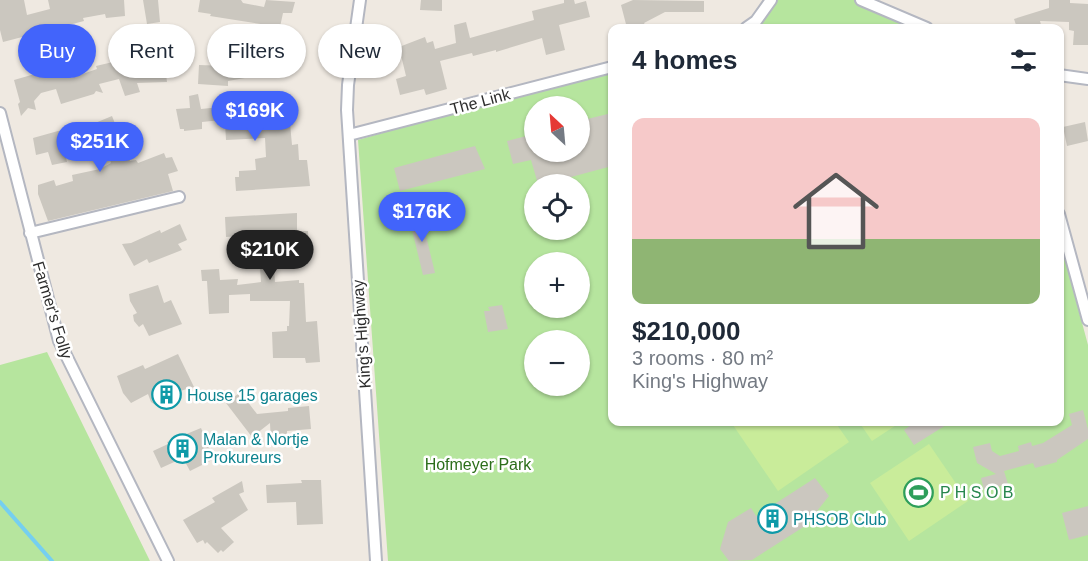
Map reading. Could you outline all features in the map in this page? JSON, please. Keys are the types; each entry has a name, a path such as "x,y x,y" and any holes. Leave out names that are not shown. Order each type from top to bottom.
{"street":[{"name":"King's Highway","path":"360,0 348,85 349,135 376,561"},
{"path":"752,24 771,0"},
{"path":"861,0 918,24"},
{"name":"The Link","path":"349,135 608,68"},
{"path":"1064,76 1088,79"},
{"name":"Farmer's Folly","path":"0,113 50,310 63,351 168,561"},
{"path":"30,233 179,197"},
{"path":"1064,232 1088,320"}],"green space":[{"path":"767,0 866,0 927,24 746,24"},
{"name":"Hofmeyer Park","path":"608,67 608,426 1064,426 1064,256 1088,345 1088,561 388,561 358,140"},
{"path":"47,352 150,561 0,561 0,365"},
{"path":"734,426 838,426 849,442 778,491"},
{"path":"862,426 895,426 872,441"},
{"name":"P H S O B","path":"929,444 968,501 909,541 870,483"}],"building":[{"path":"0,0 24,0 27,15 50,9 48,0 124,0 125,16 106,18 105,14 83,18 84,21 72,24 18,24 18,38 3,42 0,30"},
{"path":"143,0 158,0 160,22 147,24"},
{"path":"200,0 241,0 243,3 264,7 266,0 295,2 292,13 283,13 281,24 261,24 198,12"},
{"path":"421,0 442,0 442,11 420,10"},
{"path":"564,0 574,0 575,4 586,1 590,17 559,25 565,50 546,55 542,38 496,52 496,50 473,56 472,53 440,61 447,89 426,95 424,89 400,95 396,79 406,76 402,46 425,37 427,43 433,41 435,49 456,43 454,25 466,22 470,38 534,20 532,11 564,3"},
{"path":"633,0 704,1 704,12 665,12 645,24 626,24 621,5"},
{"path":"1049,0 1070,0 1070,3 1088,4 1088,45 1073,45 1074,31 1069,30 1069,22 1040,21 1041,24 1016,24 1014,19 1049,8"},
{"path":"108,63 108,78 167,78 167,82 137,83 140,92 125,96 119,79 99,84 103,93 96,91 94,94 61,104 56,89 41,93 34,101 36,110 28,108 21,116 14,80 21,78 96,78 96,66"},
{"path":"199,65 207,65 207,78 245,78 228,81 228,86 198,84"},
{"path":"198,94 201,109 267,102 268,104 282,103 283,124 290,123 292,145 298,144 299,160 307,160 310,186 236,191 235,177 239,177 239,171 256,170 255,159 266,157 265,138 226,140 225,123 221,123 221,120 202,122 202,129 184,131 180,129 176,109 190,108 189,96"},
{"path":"608,114 608,167 582,174 535,174 532,162 590,162 590,118"},
{"path":"112,116 130,161 136,160 138,163 164,153 166,158 172,157 178,171 168,174 173,191 48,221 38,194 38,185 54,180 56,186 73,181 72,175 100,169 111,163 105,141 85,146 84,143 64,149 67,162 52,165 48,152 36,155 33,138 58,131 83,128"},
{"path":"1085,122 1088,141 1067,146 1064,127"},
{"path":"524,137 524,162 513,164 507,141"},
{"path":"475,146 485,169 400,191 394,168"},
{"path":"420,211 435,273 423,275 408,213"},
{"path":"297,213 297,231 308,231 309,251 273,253 275,282 299,280 299,283 304,283 306,322 317,321 320,362 306,363 305,358 273,358 272,332 287,331 290,301 250,301 250,294 229,295 229,313 209,314 207,281 202,281 201,270 219,269 220,280 238,279 237,285 261,282 259,254 253,255 251,235 226,237 225,217"},
{"path":"180,224 187,240 178,244 182,250 149,263 147,259 134,266 122,244 131,243 160,230 161,233"},
{"path":"158,285 164,303 171,300 182,324 149,336 143,324 139,327 134,321 133,315 137,313 129,294"},
{"path":"502,305 508,329 488,332 484,311 490,311 488,307"},
{"path":"178,354 194,387 180,391 182,394 157,406 151,402 148,394 131,403 123,393 117,376 143,365 145,369"},
{"path":"238,394 244,403 247,401 257,414 309,406 311,429 287,431 287,442 271,443 270,423 252,437 226,403"},
{"path":"1083,410 1088,439 1057,462 1035,468 1033,463 1004,471 1008,484 984,490 981,478 996,474 977,463 973,447 990,443 992,451 1000,456 1019,451 1018,446 1031,442 1032,446 1043,443 1072,425 1069,414"},
{"path":"910,426 945,426 914,445 904,430"},
{"name":"Malan & Nortje Prokureurs","path":"201,428 214,459 190,471 183,458 161,468 153,451 168,444 167,442"},
{"name":"PHSOB Club","path":"815,478 829,496 805,526 752,560 729,561 720,549 728,522 751,508 756,516"},
{"path":"301,480 321,480 323,524 297,525 296,502 267,503 266,485 302,483"},
{"path":"242,481 244,492 239,494 248,510 221,528 234,542 223,552 221,550 218,553 203,540 197,543 183,520 215,502 212,498"},
{"path":"1088,506 1088,535 1069,540 1062,513"}],"waterway":[{"path":"0,502 52,561"}],"place":[{"name":"House 15 garages","path":"166,395"},
{"name":"Malan & Nortje Prokureurs","path":"182,448"},
{"name":"P H S O B","path":"919,492"},
{"name":"PHSOB Club","path":"772,519"}]}
